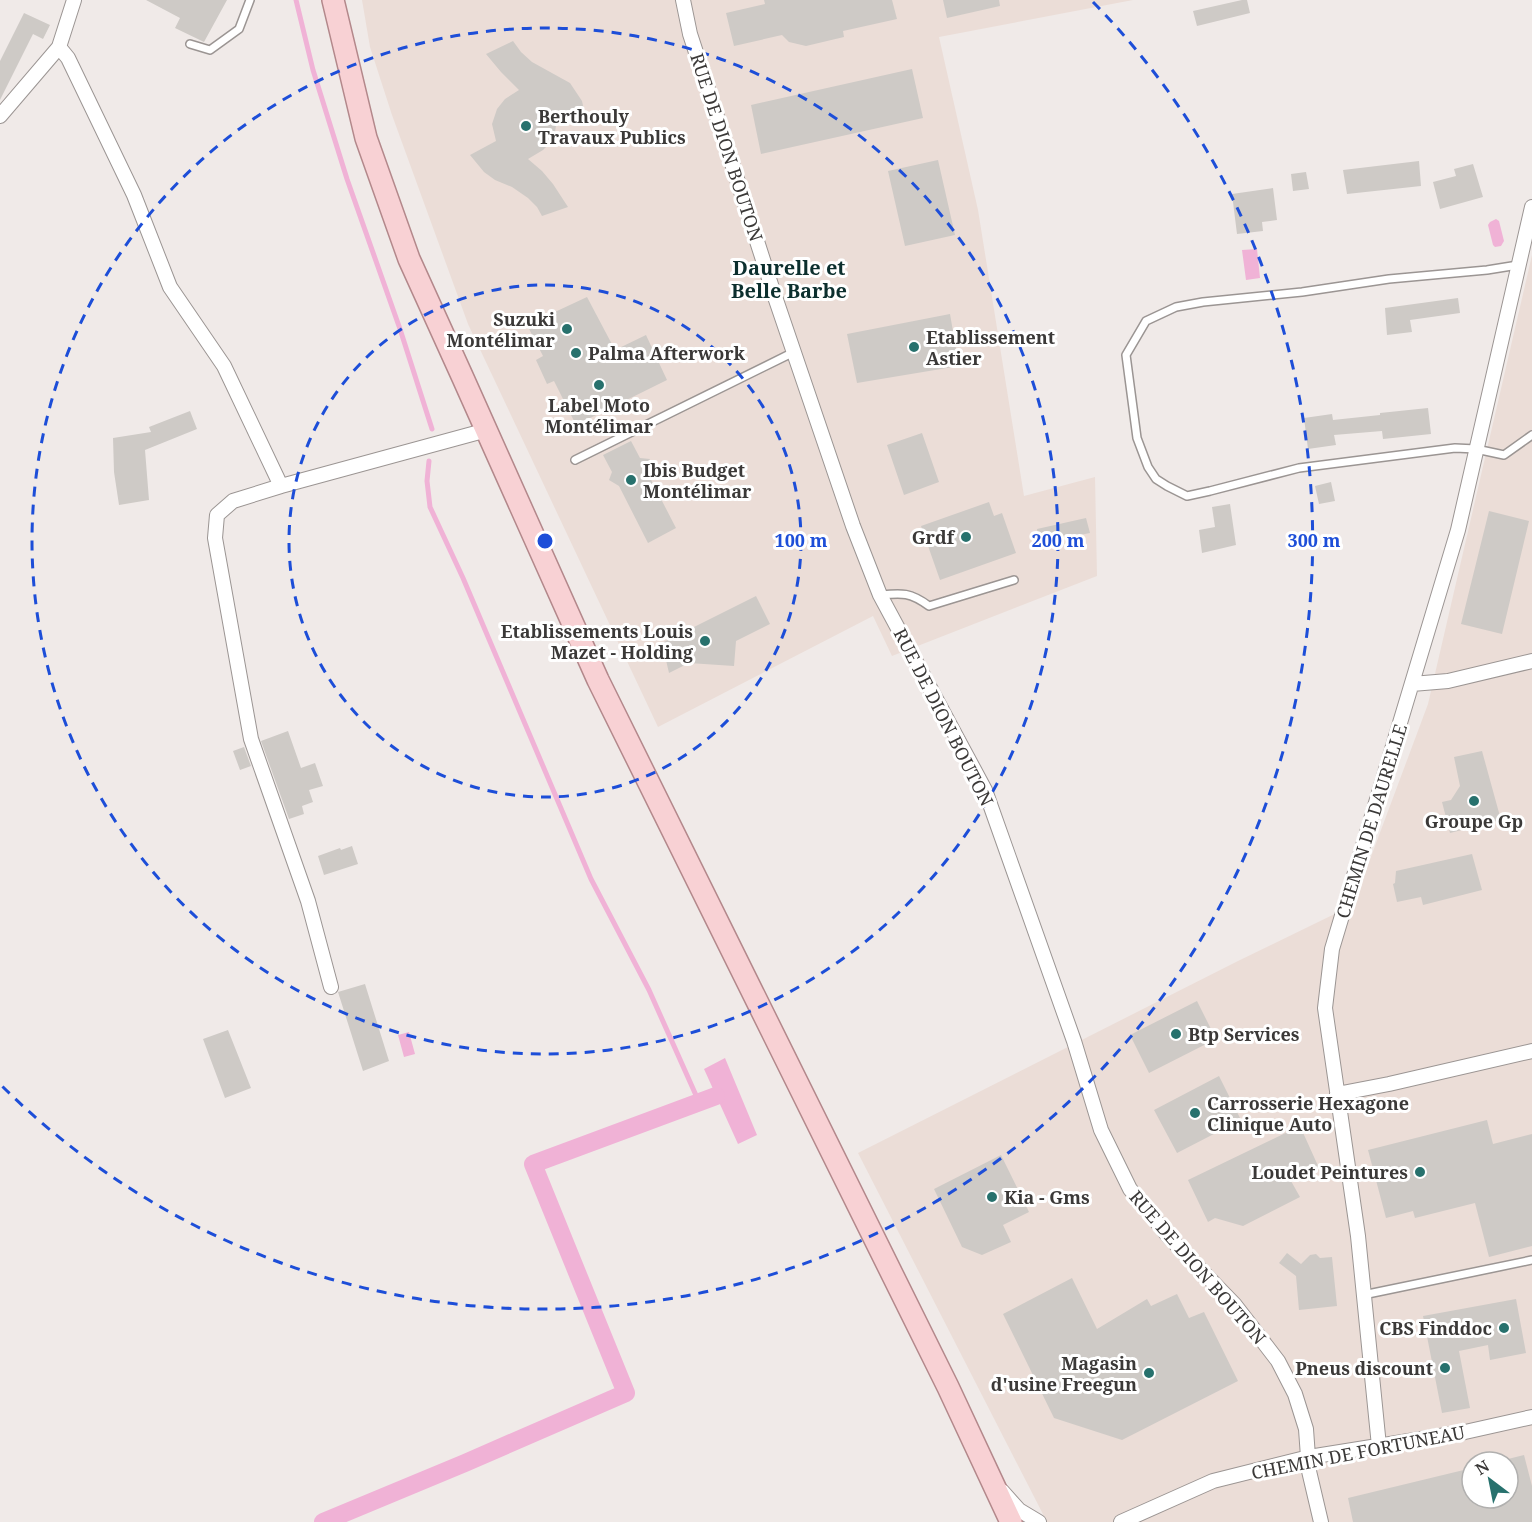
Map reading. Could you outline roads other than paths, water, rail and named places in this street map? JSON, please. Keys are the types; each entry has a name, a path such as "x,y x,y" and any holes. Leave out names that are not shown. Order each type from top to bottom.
{"main road":[{"path":"333,0 366,138 409,259 598,680 937,1366 1011,1522"}],"street":[{"path":"0,116 58,47 74,0"},
{"name":"RUE DE DION BOUTON","path":"683,0 690,34 853,526 880,595 985,789 1074,1041 1101,1130 1130,1189 1169,1237 1235,1305 1278,1361 1294,1394 1306,1429 1309,1471 1321,1522"},
{"path":"58,47 68,58 134,195 170,287 224,366 281,486"},
{"name":"CHEMIN DE DAURELLE","path":"1378,1446 1358,1236 1325,1008 1332,949 1458,530 1532,207"},
{"path":"331,987 308,901 250,739 215,538 217,515 233,501 487,430"},
{"path":"1412,684 1448,681 1532,661"},
{"path":"1337,1094 1532,1050"},
{"name":"CHEMIN DE FORTUNEAU","path":"1121,1522 1213,1481 1309,1457 1465,1432 1532,1417"},
{"path":"990,1477 1019,1510 1040,1522"}],"lane":[{"path":"190,44 210,50 239,29 250,0"},
{"path":"1518,266 1389,279 1176,307 1146,321 1126,355 1137,438 1148,467 1156,479 1187,495 1299,468 1455,448 1476,449 1504,455 1532,435"},
{"path":"575,460 794,352"},
{"path":"880,595 901,593 917,597 929,606 1014,580"},
{"path":"1363,1295 1532,1260"}],"waterway":[{"path":"296,0 313,70 347,179 400,329 432,429"},
{"path":"429,461 427,481 430,507 463,578 591,879 649,990 699,1102"},
{"path":"323,1522 626,1393 533,1164 716,1096"}],"place":[{"name":"Berthouly Travaux Publics","path":"526,126"},
{"name":"Suzuki Montélimar","path":"567,329"},
{"name":"Etablissement Astier","path":"914,347"},
{"name":"Palma Afterwork","path":"576,353"},
{"name":"Label Moto Montélimar","path":"599,385"},
{"name":"Ibis Budget Montélimar","path":"631,480"},
{"name":"Grdf","path":"966,537"},
{"name":"Etablissements Louis Mazet - Holding","path":"705,641"},
{"name":"Groupe Gp","path":"1474,801"},
{"name":"Btp Services","path":"1176,1034"},
{"name":"Carrosserie Hexagone Clinique Auto","path":"1195,1113"},
{"name":"Loudet Peintures","path":"1420,1172"},
{"name":"Kia - Gms","path":"992,1197"},
{"name":"CBS Finddoc","path":"1504,1328"},
{"name":"Pneus discount","path":"1445,1368"},
{"name":"Magasin d'usine Freegun","path":"1149,1373"}],"district":[{"name":"Daurelle et Belle Barbe","path":"789,278"}]}
